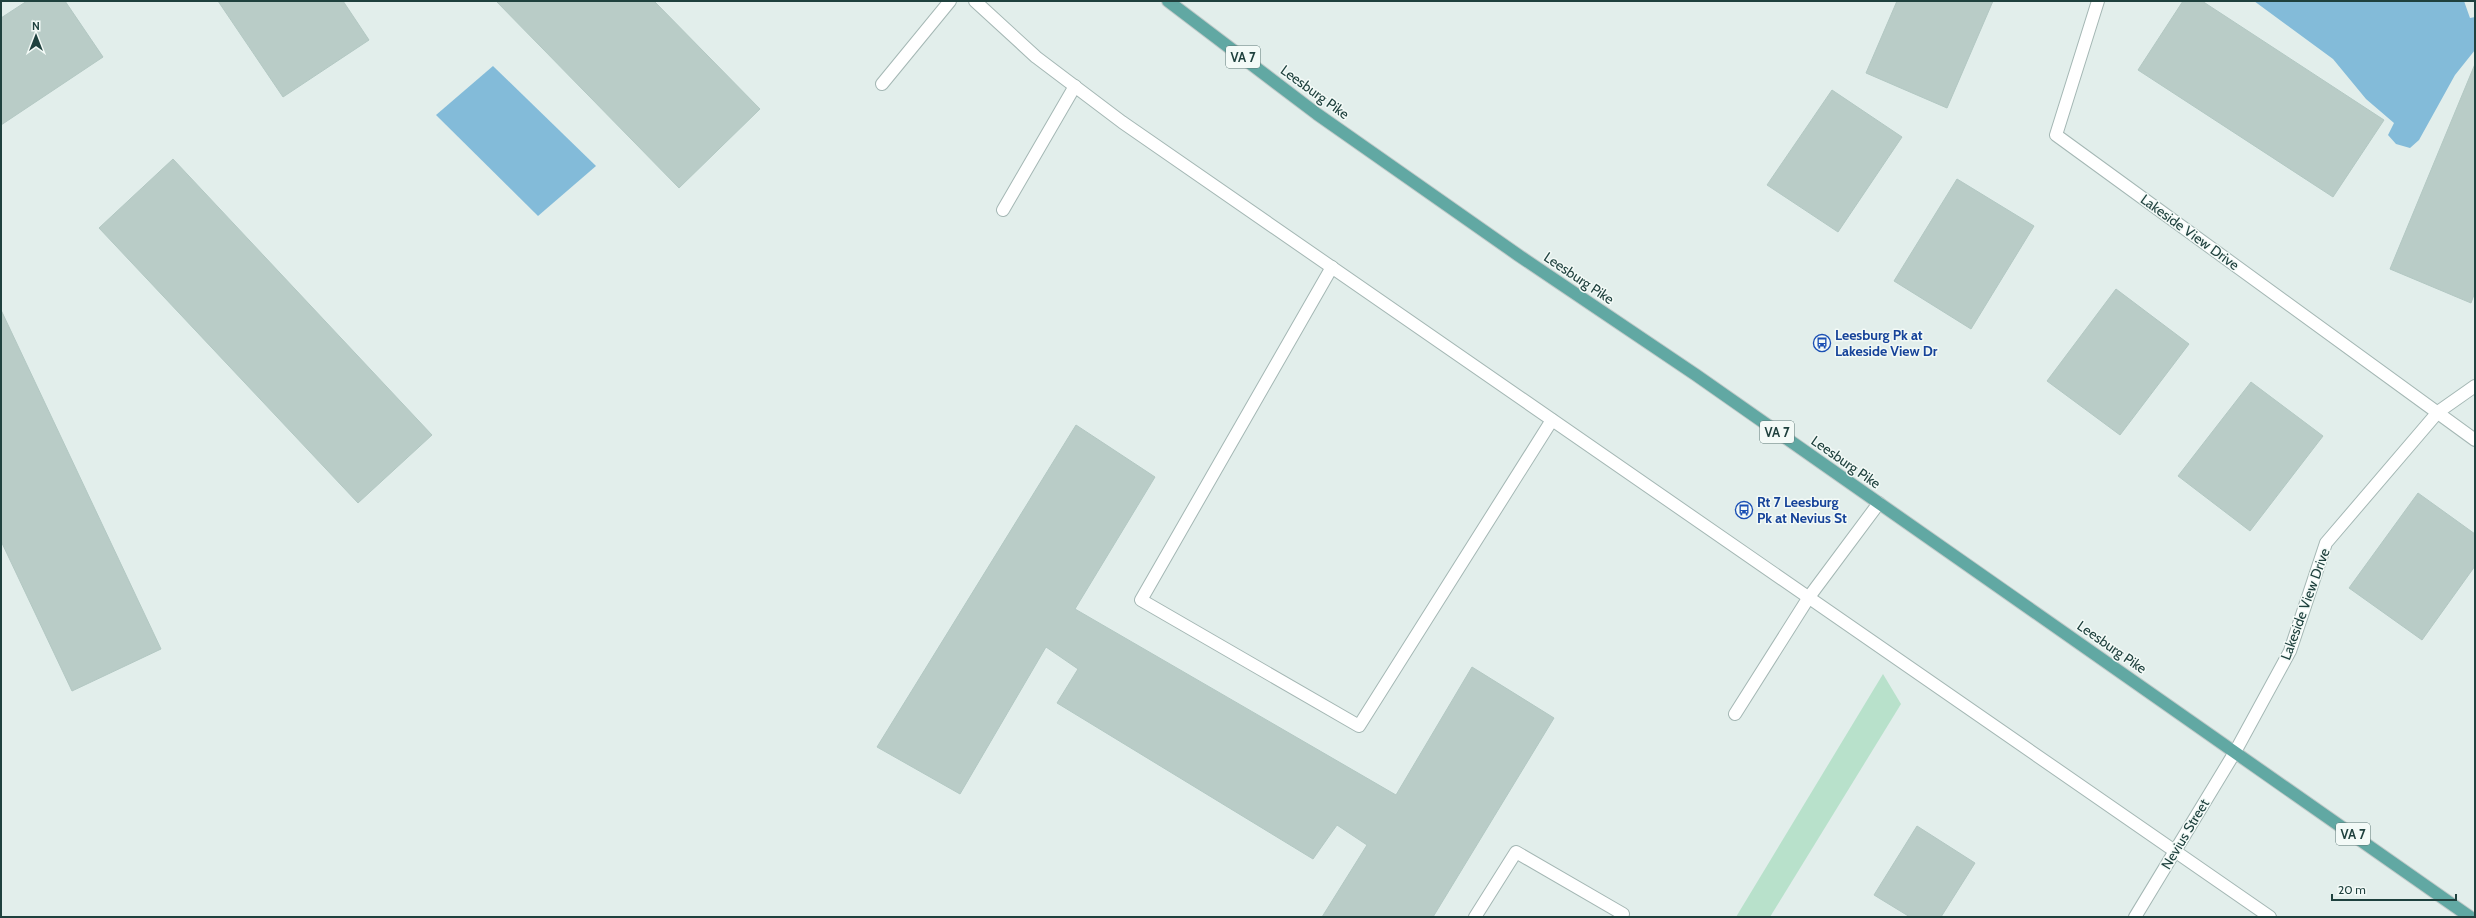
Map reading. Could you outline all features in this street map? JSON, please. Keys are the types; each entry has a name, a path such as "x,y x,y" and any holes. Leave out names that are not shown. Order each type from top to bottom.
{"main road":[{"name":"Leesburg Pike","path":"1168,1 1330,123 1512,251 1689,370 2470,917"}],"street":[{"path":"882,84 950,1"},
{"path":"975,1 1036,56 1122,122 2270,917"},
{"name":"Lakeside View Drive","path":"2098,1 2056,134 2475,440"},
{"path":"1003,210 1075,86"},
{"path":"1332,267 1141,600 1359,726 1552,420"},
{"name":"Lakeside View Drive","path":"2235,752 2290,651 2326,543 2438,412 2475,386"},
{"path":"1736,714 1809,597 1879,503"},
{"name":"Nevius Street","path":"2135,917 2235,752"},
{"path":"1475,917 1516,852 1623,914"}],"green space":[{"path":"1883,674 1901,704 1770,917 1736,917"}],"water":[{"path":"2254,1 2464,1 2470,18 2475,17 2475,50 2455,75 2419,140 2410,148 2396,144 2388,135 2394,123 2366,99 2333,59"},
{"path":"493,66 596,166 538,216 436,115"}],"building":[{"path":"27,1 65,1 103,57 1,125 1,18"},
{"path":"218,1 343,1 369,40 283,97"},
{"path":"496,1 654,1 760,109 679,188"},
{"path":"1897,1 1993,1 1947,108 1866,73"},
{"path":"2183,1 2202,1 2384,120 2333,197 2138,70"},
{"path":"2475,64 2475,292 2471,303 2390,269"},
{"path":"1832,90 1902,137 1838,232 1767,185"},
{"path":"173,159 432,435 358,503 99,228"},
{"path":"1957,179 2034,226 1971,329 1894,281"},
{"path":"2116,289 2189,344 2120,435 2047,381"},
{"path":"1,310 161,649 72,691 1,541"},
{"path":"2251,382 2323,436 2250,531 2178,476"},
{"path":"1076,425 1155,477 1075,609 1396,795 1472,667 1554,718 1433,917 1322,917 1367,845 1337,825 1313,859 1057,703 1078,669 1046,647 960,794 877,747"},
{"path":"2418,493 2475,534 2475,566 2422,640 2349,588"},
{"path":"1917,826 1975,863 1941,917 1910,917 1874,895"}],"place":[{"name":"Leesburg Pk at Lakeside View Dr","path":"1822,343"},
{"name":"Rt 7 Leesburg Pk at Nevius St","path":"1744,510"}]}
